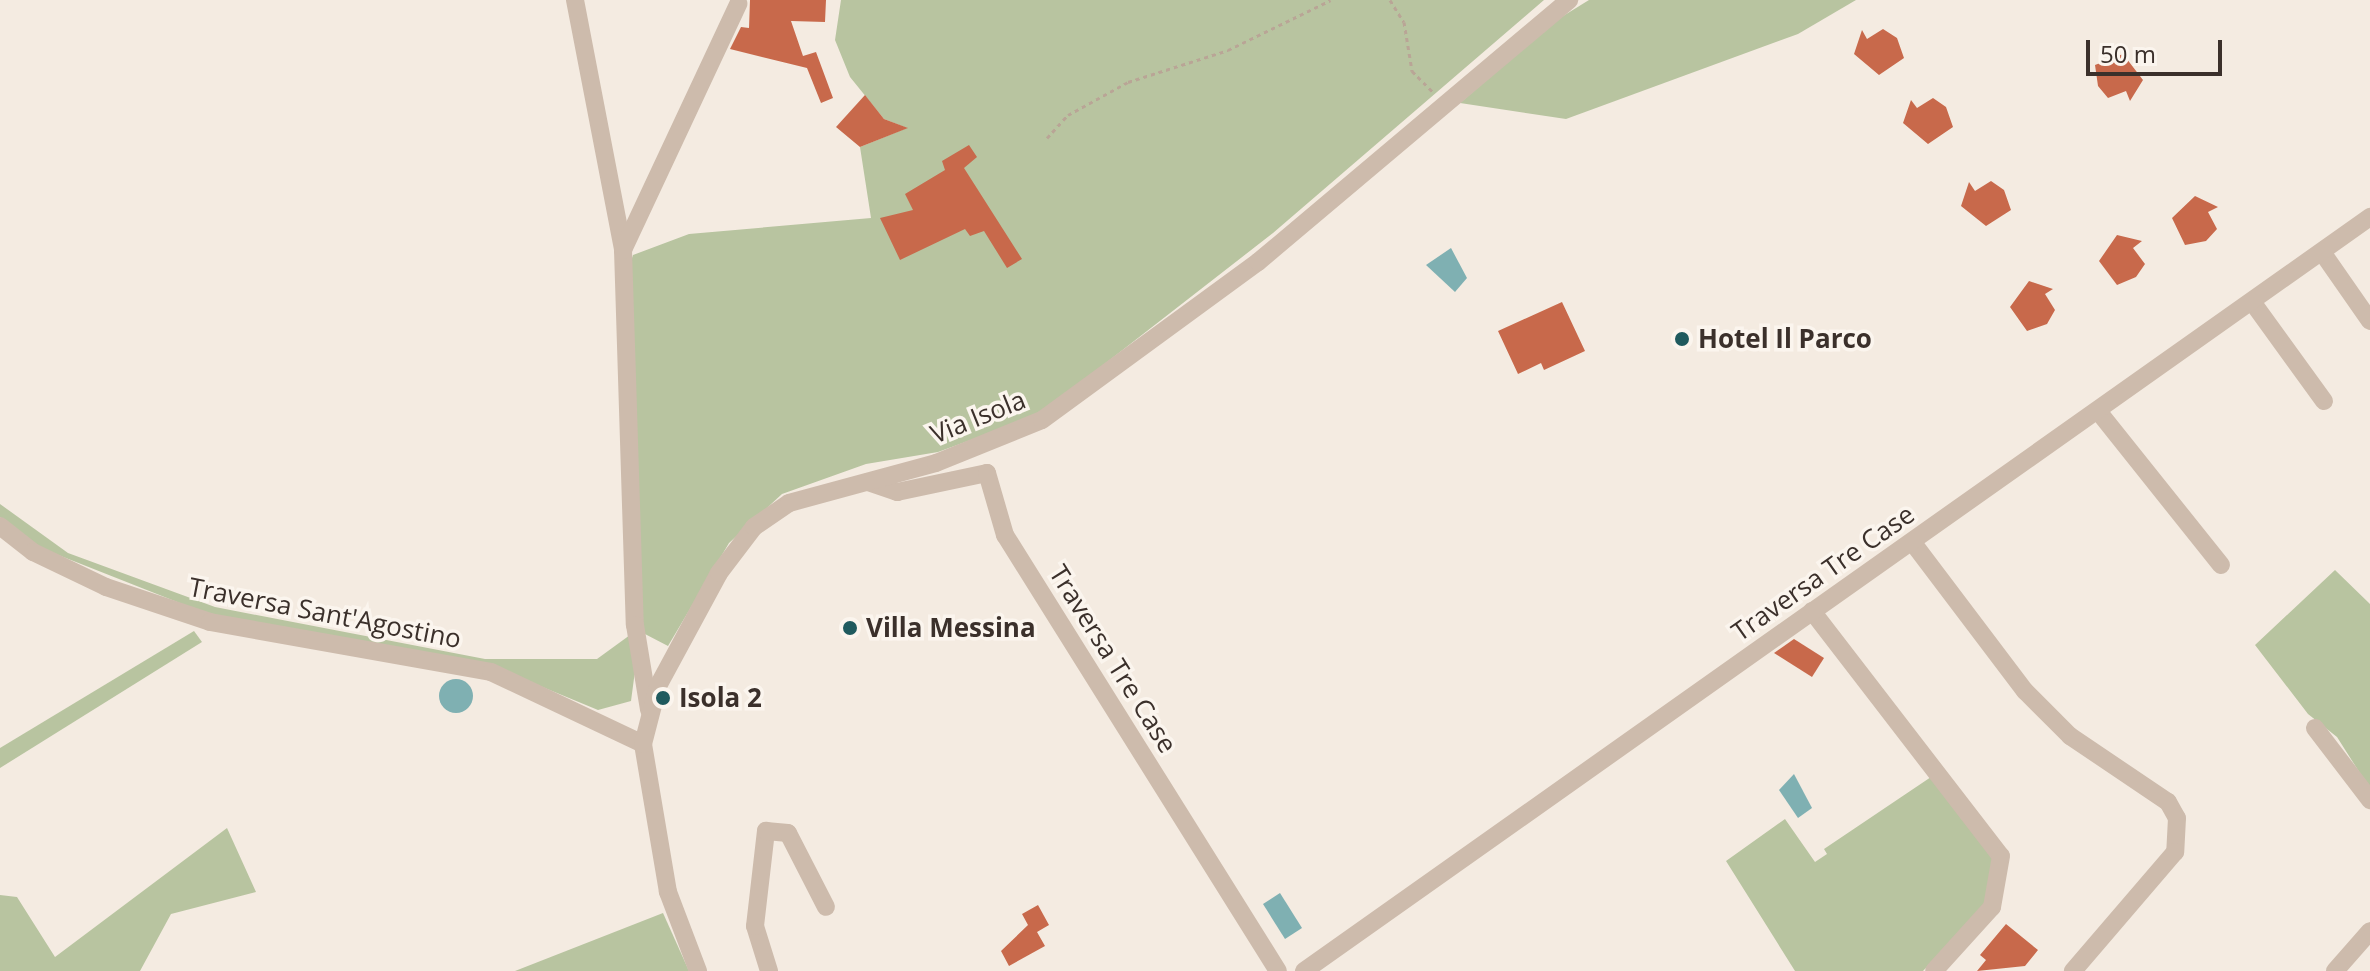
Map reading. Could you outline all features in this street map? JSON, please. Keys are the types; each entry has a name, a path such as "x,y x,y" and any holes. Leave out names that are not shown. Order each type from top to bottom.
{"street":[{"path":"575,0 623,250 635,625 650,713"},
{"name":"Via Isola","path":"698,971 668,892 643,744 650,713 719,573 754,527 789,503 992,444 1042,420 1258,262 1569,0"},
{"path":"623,250 738,4"},
{"name":"Traversa Tre Case","path":"1304,971 2253,303 2370,217"},
{"path":"2322,252 2370,321"},
{"path":"2253,303 2324,401"},
{"path":"2098,411 2221,565"},
{"name":"Traversa Tre Case","path":"868,482 897,492 987,473 1005,535 1278,971"},
{"name":"Traversa Sant'Agostino","path":"0,526 33,552 106,587 210,622 491,672 643,744"},
{"path":"1913,543 2025,691 2070,736 2168,802 2177,818 2175,852 2073,971"},
{"path":"1812,611 2001,856 1992,907 1934,971"},
{"path":"2315,728 2370,800"},
{"path":"769,971 755,926 766,831 788,833 826,907"},
{"path":"2335,971 2370,931"}],"path":[{"path":"1047,138 1068,115 1128,82 1228,50 1331,0"},
{"path":"1390,0 1404,22 1412,71 1445,102"}],"green space":[{"path":"841,0 1544,0 1273,233 1039,415 938,452 866,464 782,494 729,543 668,646 643,633 629,267 633,255 689,234 871,218 860,147 907,128 884,119 850,77 835,40"},
{"path":"1589,0 1856,0 1798,34 1566,119 1460,103 1555,21"},
{"path":"0,504 68,553 215,607 485,659 597,659 630,635 635,671 631,701 598,710 506,672 205,613 38,547 0,517"},
{"path":"2335,570 2370,604 2370,789 2337,737 2308,714 2255,645"},
{"path":"194,631 202,642 0,768 0,748"},
{"path":"1931,777 1993,855 1985,903 1923,971 1795,971 1726,861 1785,819 1815,862 1827,854 1824,849"},
{"path":"227,828 256,892 171,914 140,971 0,971 0,895 17,897 55,957"},
{"path":"663,913 689,971 515,971"}],"water":[{"path":"1451,248 1467,278 1455,292 1426,265"},
{"path":"456,679 468,684 473,696 468,708 456,713 444,708 439,696 444,684"},
{"path":"1794,774 1812,808 1798,818 1779,790"},
{"path":"1280,893 1302,928 1285,939 1263,904"}],"building":[{"path":"750,0 826,0 825,22 791,21 803,56 816,52 833,98 821,103 807,68 730,49 741,27 749,28"},
{"path":"1883,29 1897,38 1904,58 1879,75 1854,54 1862,30 1867,39"},
{"path":"2123,54 2143,80 2130,101 2126,91 2108,98 2098,86 2095,65"},
{"path":"865,95 884,119 908,128 860,147 836,127"},
{"path":"1933,98 1946,107 1953,127 1928,144 1903,123 1911,100 1917,108"},
{"path":"969,145 977,157 964,168 1022,259 1007,268 984,231 970,236 965,229 900,260 880,218 913,210 905,194 945,170 942,161"},
{"path":"1991,181 2004,190 2011,210 1986,226 1961,206 1969,182 1975,191"},
{"path":"2195,196 2218,207 2208,212 2217,229 2206,241 2185,245 2172,218"},
{"path":"2117,235 2142,241 2133,248 2145,264 2136,277 2117,285 2099,261"},
{"path":"2029,281 2053,289 2045,294 2055,310 2047,324 2027,331 2010,307"},
{"path":"1562,302 1585,351 1544,370 1541,363 1518,374 1498,331"},
{"path":"1794,639 1824,658 1812,677 1774,653"},
{"path":"1038,905 1049,925 1037,932 1045,946 1009,966 1001,951 1028,925 1022,914"},
{"path":"2006,924 2038,950 2025,966 1977,971 1986,960 1980,955"}],"place":[{"name":"Hotel Il Parco","path":"1682,339"},
{"name":"Villa Messina","path":"850,628"},
{"name":"Isola 2","path":"663,698"}]}
